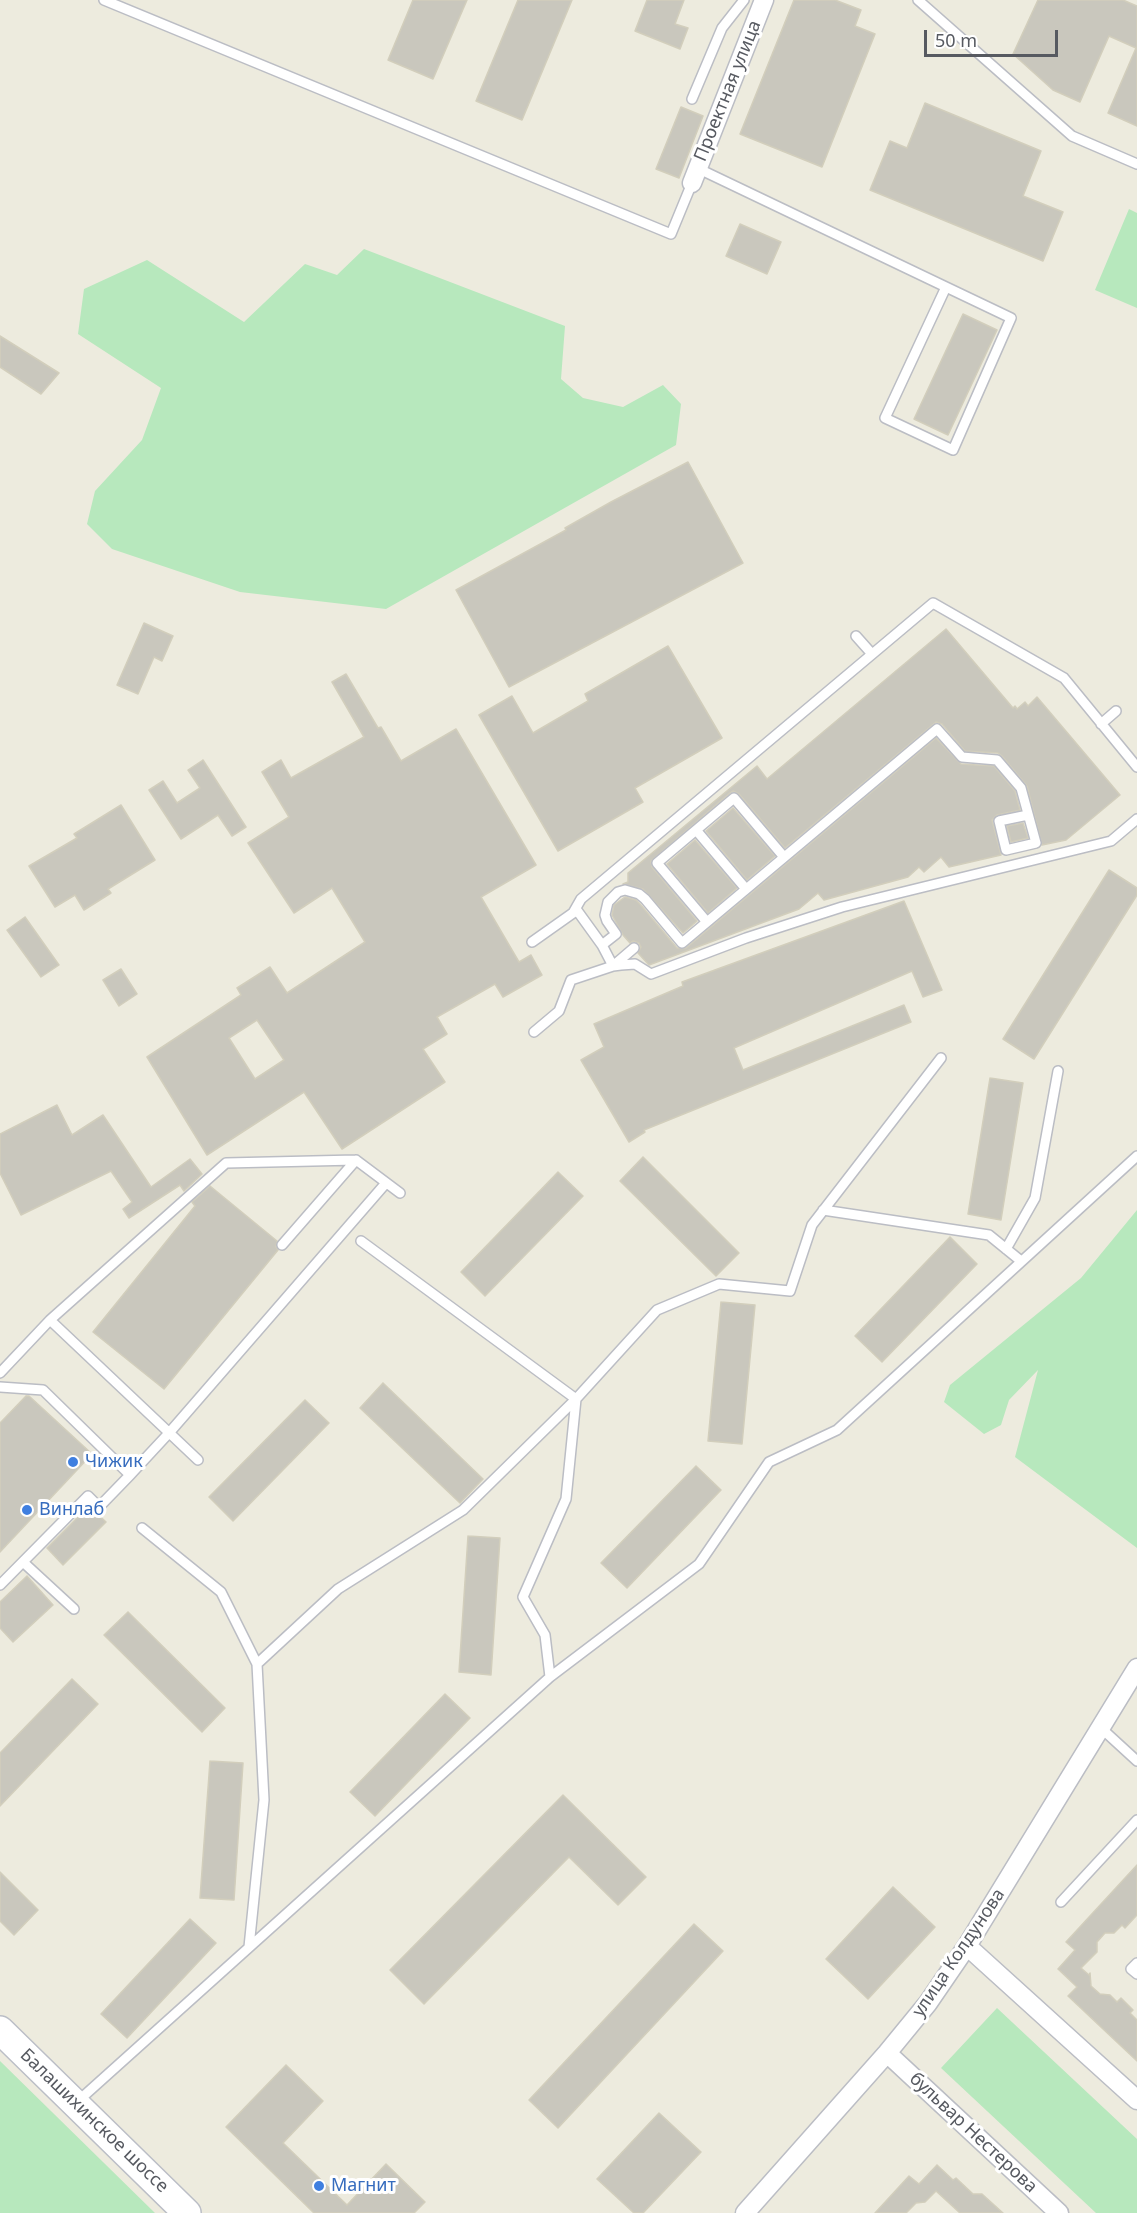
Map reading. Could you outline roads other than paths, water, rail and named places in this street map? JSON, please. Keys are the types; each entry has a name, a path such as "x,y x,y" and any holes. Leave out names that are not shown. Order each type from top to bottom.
{"main road":[{"name":"Балашихинское шоссе","path":"0,2030 188,2213"}],"street":[{"name":"Проектная улица","path":"695,176 764,0"},
{"name":"улица Колдунова","path":"745,2213 887,2053 928,2003 967,1946 1137,1668"},
{"path":"967,1946 1137,2100"},
{"name":"бульвар Нестерова","path":"887,2053 1059,2213"}],"lane":[{"path":"104,0 671,234 695,176 945,287 1011,318 953,450 885,418 945,287"},
{"path":"692,99 722,28 744,0"},
{"path":"918,0 1072,136 1137,164"},
{"path":"532,942 573,913 581,899 933,603 1064,678 1137,767"},
{"path":"856,636 872,654"},
{"path":"1101,724 1116,711"},
{"path":"602,945 616,934 605,915 608,902 618,892 625,890 639,894 645,899 682,943 937,729 962,757 997,760 1021,788 1036,843 1006,850 999,820 1028,815"},
{"path":"707,922 657,863 696,830 734,798 784,857"},
{"path":"534,1032 560,1011 571,980 613,966 635,964 651,974 746,938 842,907 1111,841 1137,819"},
{"path":"696,830 746,889"},
{"path":"576,909 602,945 613,966"},
{"path":"613,966 634,948"},
{"path":"257,1664 338,1589 463,1510 576,1399 657,1310 719,1284 790,1291 812,1225 941,1058"},
{"path":"1006,1249 1035,1198 1058,1071"},
{"path":"75,2103 550,1677 699,1564 769,1462 837,1430 1137,1156"},
{"path":"282,1245 356,1160"},
{"path":"0,1373 50,1320 226,1163 356,1160 400,1193"},
{"path":"0,1585 88,1496 99,1507 130,1475 386,1183"},
{"path":"823,1210 990,1235 1021,1262"},
{"path":"361,1241 576,1399"},
{"path":"50,1320 198,1460"},
{"path":"0,1358 8,1365"},
{"path":"0,1387 43,1390 130,1475"},
{"path":"550,1677 545,1635 523,1597 566,1499 576,1399"},
{"path":"142,1528 221,1592 257,1664 264,1800 249,1947"},
{"path":"23,1562 74,1609"},
{"path":"1101,1728 1137,1761"},
{"path":"1061,1902 1137,1820"},
{"path":"1137,1963 1131,1969 1137,1974"}],"place":[{"name":"Чижик","path":"73,1462"},
{"name":"Винлаб","path":"27,1510"},
{"name":"Магнит","path":"319,2186"}]}
